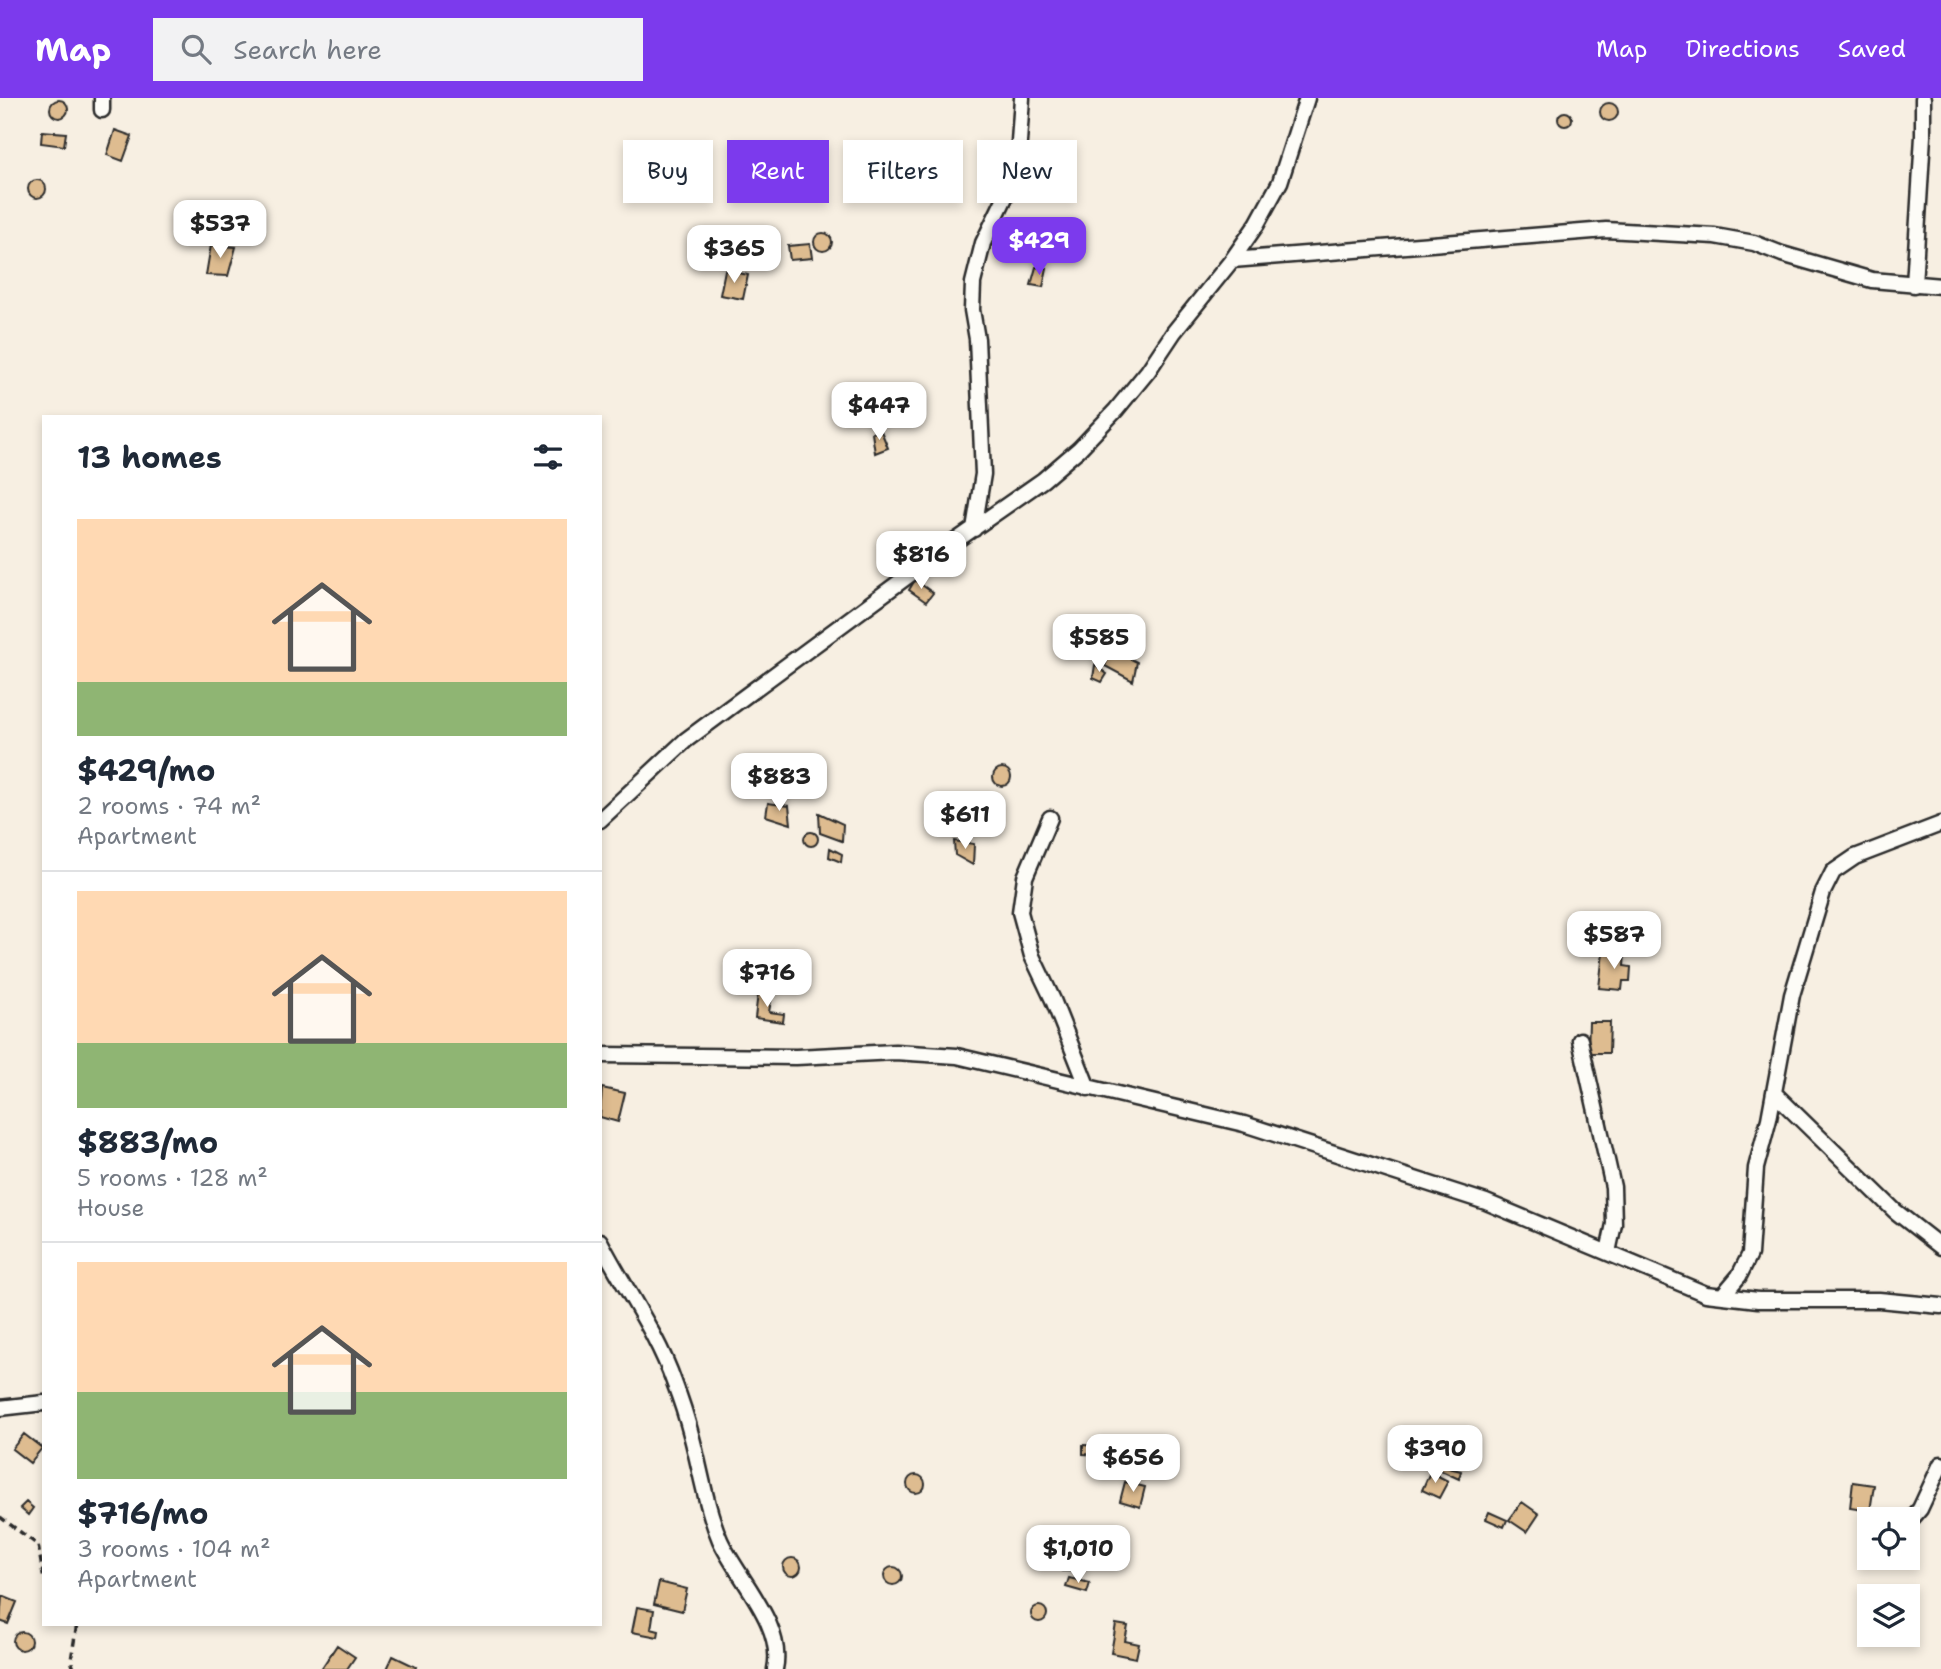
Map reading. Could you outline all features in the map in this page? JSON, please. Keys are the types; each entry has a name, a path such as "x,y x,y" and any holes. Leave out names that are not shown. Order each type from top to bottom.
{"street":[{"path":"974,528 983,474 977,339 972,310 973,283 982,243 1011,185 1019,142 1022,98"},
{"path":"602,818 686,740 974,528 1044,480 1079,449 1116,410 1205,291 1233,260 1257,224 1280,182 1307,98"},
{"path":"1914,285 1923,98"},
{"path":"1233,260 1606,230 1715,236 1754,243 1833,270 1872,280 1941,286"},
{"path":"1050,818 1024,877 1020,912 1032,956 1053,1000 1088,1088"},
{"path":"1722,1296 1739,1276 1750,1254 1756,1168 1774,1093 1792,995 1823,892 1833,872 1854,857 1941,824"},
{"path":"1580,1040 1613,1187 1614,1224 1608,1252"},
{"path":"602,1055 796,1057 926,1052 984,1062 1244,1124 1486,1202 1706,1294 1758,1300 1880,1300 1941,1306"},
{"path":"1774,1093 1895,1211 1941,1247"},
{"path":"602,1245 673,1379 692,1438 708,1508 721,1541 763,1614 776,1644 775,1669"},
{"path":"0,1408 42,1403"},
{"path":"1920,1509 1941,1464"}],"path":[{"path":"0,1517 38,1545 42,1568"},
{"path":"74,1669 71,1660 77,1626"}],"building":[{"path":"59,100 65,103 68,109 65,115 59,118 53,115 50,109 53,103"},
{"path":"1609,103 1615,106 1618,112 1615,118 1609,121 1603,118 1600,112 1603,106"},
{"path":"1565,112 1570,114 1570,124 1565,126 1560,124 1558,119 1560,114"},
{"path":"115,130 132,136 123,161 107,155"},
{"path":"42,131 66,133 64,146 41,143"},
{"path":"37,180 43,183 46,189 43,195 37,198 31,195 28,189 31,183"},
{"path":"823,233 829,236 832,242 829,248 823,251 817,248 814,242 817,236"},
{"path":"810,244 812,258 790,260 788,246"},
{"path":"211,245 236,247 228,276 206,275"},
{"path":"1054,246 1075,248 1075,260 1053,258"},
{"path":"1036,267 1047,268 1043,287 1031,285"},
{"path":"725,270 748,275 743,299 720,295"},
{"path":"881,431 888,448 875,453 872,433"},
{"path":"915,580 933,593 926,602 909,590"},
{"path":"1111,649 1137,662 1133,681 1105,666"},
{"path":"1095,665 1107,674 1102,682 1093,678"},
{"path":"1002,768 1008,771 1011,777 1008,783 1002,786 996,783 993,777 996,771"},
{"path":"768,803 789,806 791,824 766,816"},
{"path":"819,813 843,824 842,841 820,833"},
{"path":"811,832 816,834 816,844 811,846 806,844 804,839 806,834"},
{"path":"954,841 974,844 973,865 955,855"},
{"path":"830,848 842,854 841,862 829,857"},
{"path":"1603,952 1625,954 1624,966 1631,967 1630,981 1623,981 1622,990 1599,988"},
{"path":"758,993 772,995 769,1012 784,1014 783,1022 755,1018"},
{"path":"1589,1022 1610,1022 1609,1053 1588,1053"},
{"path":"602,1088 625,1093 618,1122 602,1118"},
{"path":"24,1434 42,1448 30,1463 12,1449"},
{"path":"1083,1445 1105,1446 1104,1455 1083,1454"},
{"path":"1438,1459 1449,1468 1461,1471 1459,1479 1433,1467"},
{"path":"1430,1472 1448,1481 1439,1498 1422,1490"},
{"path":"916,1475 922,1478 925,1484 922,1490 916,1493 910,1490 907,1484 910,1478"},
{"path":"1125,1482 1145,1487 1140,1507 1120,1501"},
{"path":"1853,1482 1874,1485 1871,1507 1850,1508"},
{"path":"26,1502 33,1508 28,1515 20,1508"},
{"path":"1522,1502 1539,1514 1527,1532 1509,1520"},
{"path":"1489,1512 1507,1520 1504,1527 1486,1519"},
{"path":"792,1558 798,1561 801,1567 798,1573 792,1576 786,1573 783,1567 786,1561"},
{"path":"1062,1563 1073,1564 1073,1571 1062,1571"},
{"path":"893,1567 899,1570 902,1576 899,1582 893,1585 887,1582 884,1576 887,1570"},
{"path":"1069,1578 1090,1583 1087,1593 1066,1587"},
{"path":"659,1582 687,1589 682,1611 654,1604"},
{"path":"2,1596 17,1602 8,1624 0,1621"},
{"path":"1039,1606 1045,1608 1045,1620 1039,1622 1033,1620 1031,1614 1033,1608"},
{"path":"637,1607 654,1610 651,1629 659,1631 658,1637 632,1632"},
{"path":"1116,1624 1128,1626 1125,1641 1139,1644 1136,1658 1111,1653"},
{"path":"22,1632 28,1635 31,1641 28,1647 22,1650 16,1647 13,1641 16,1635"},
{"path":"337,1645 355,1657 347,1669 321,1669"},
{"path":"393,1656 416,1667 415,1669 387,1669"}]}
